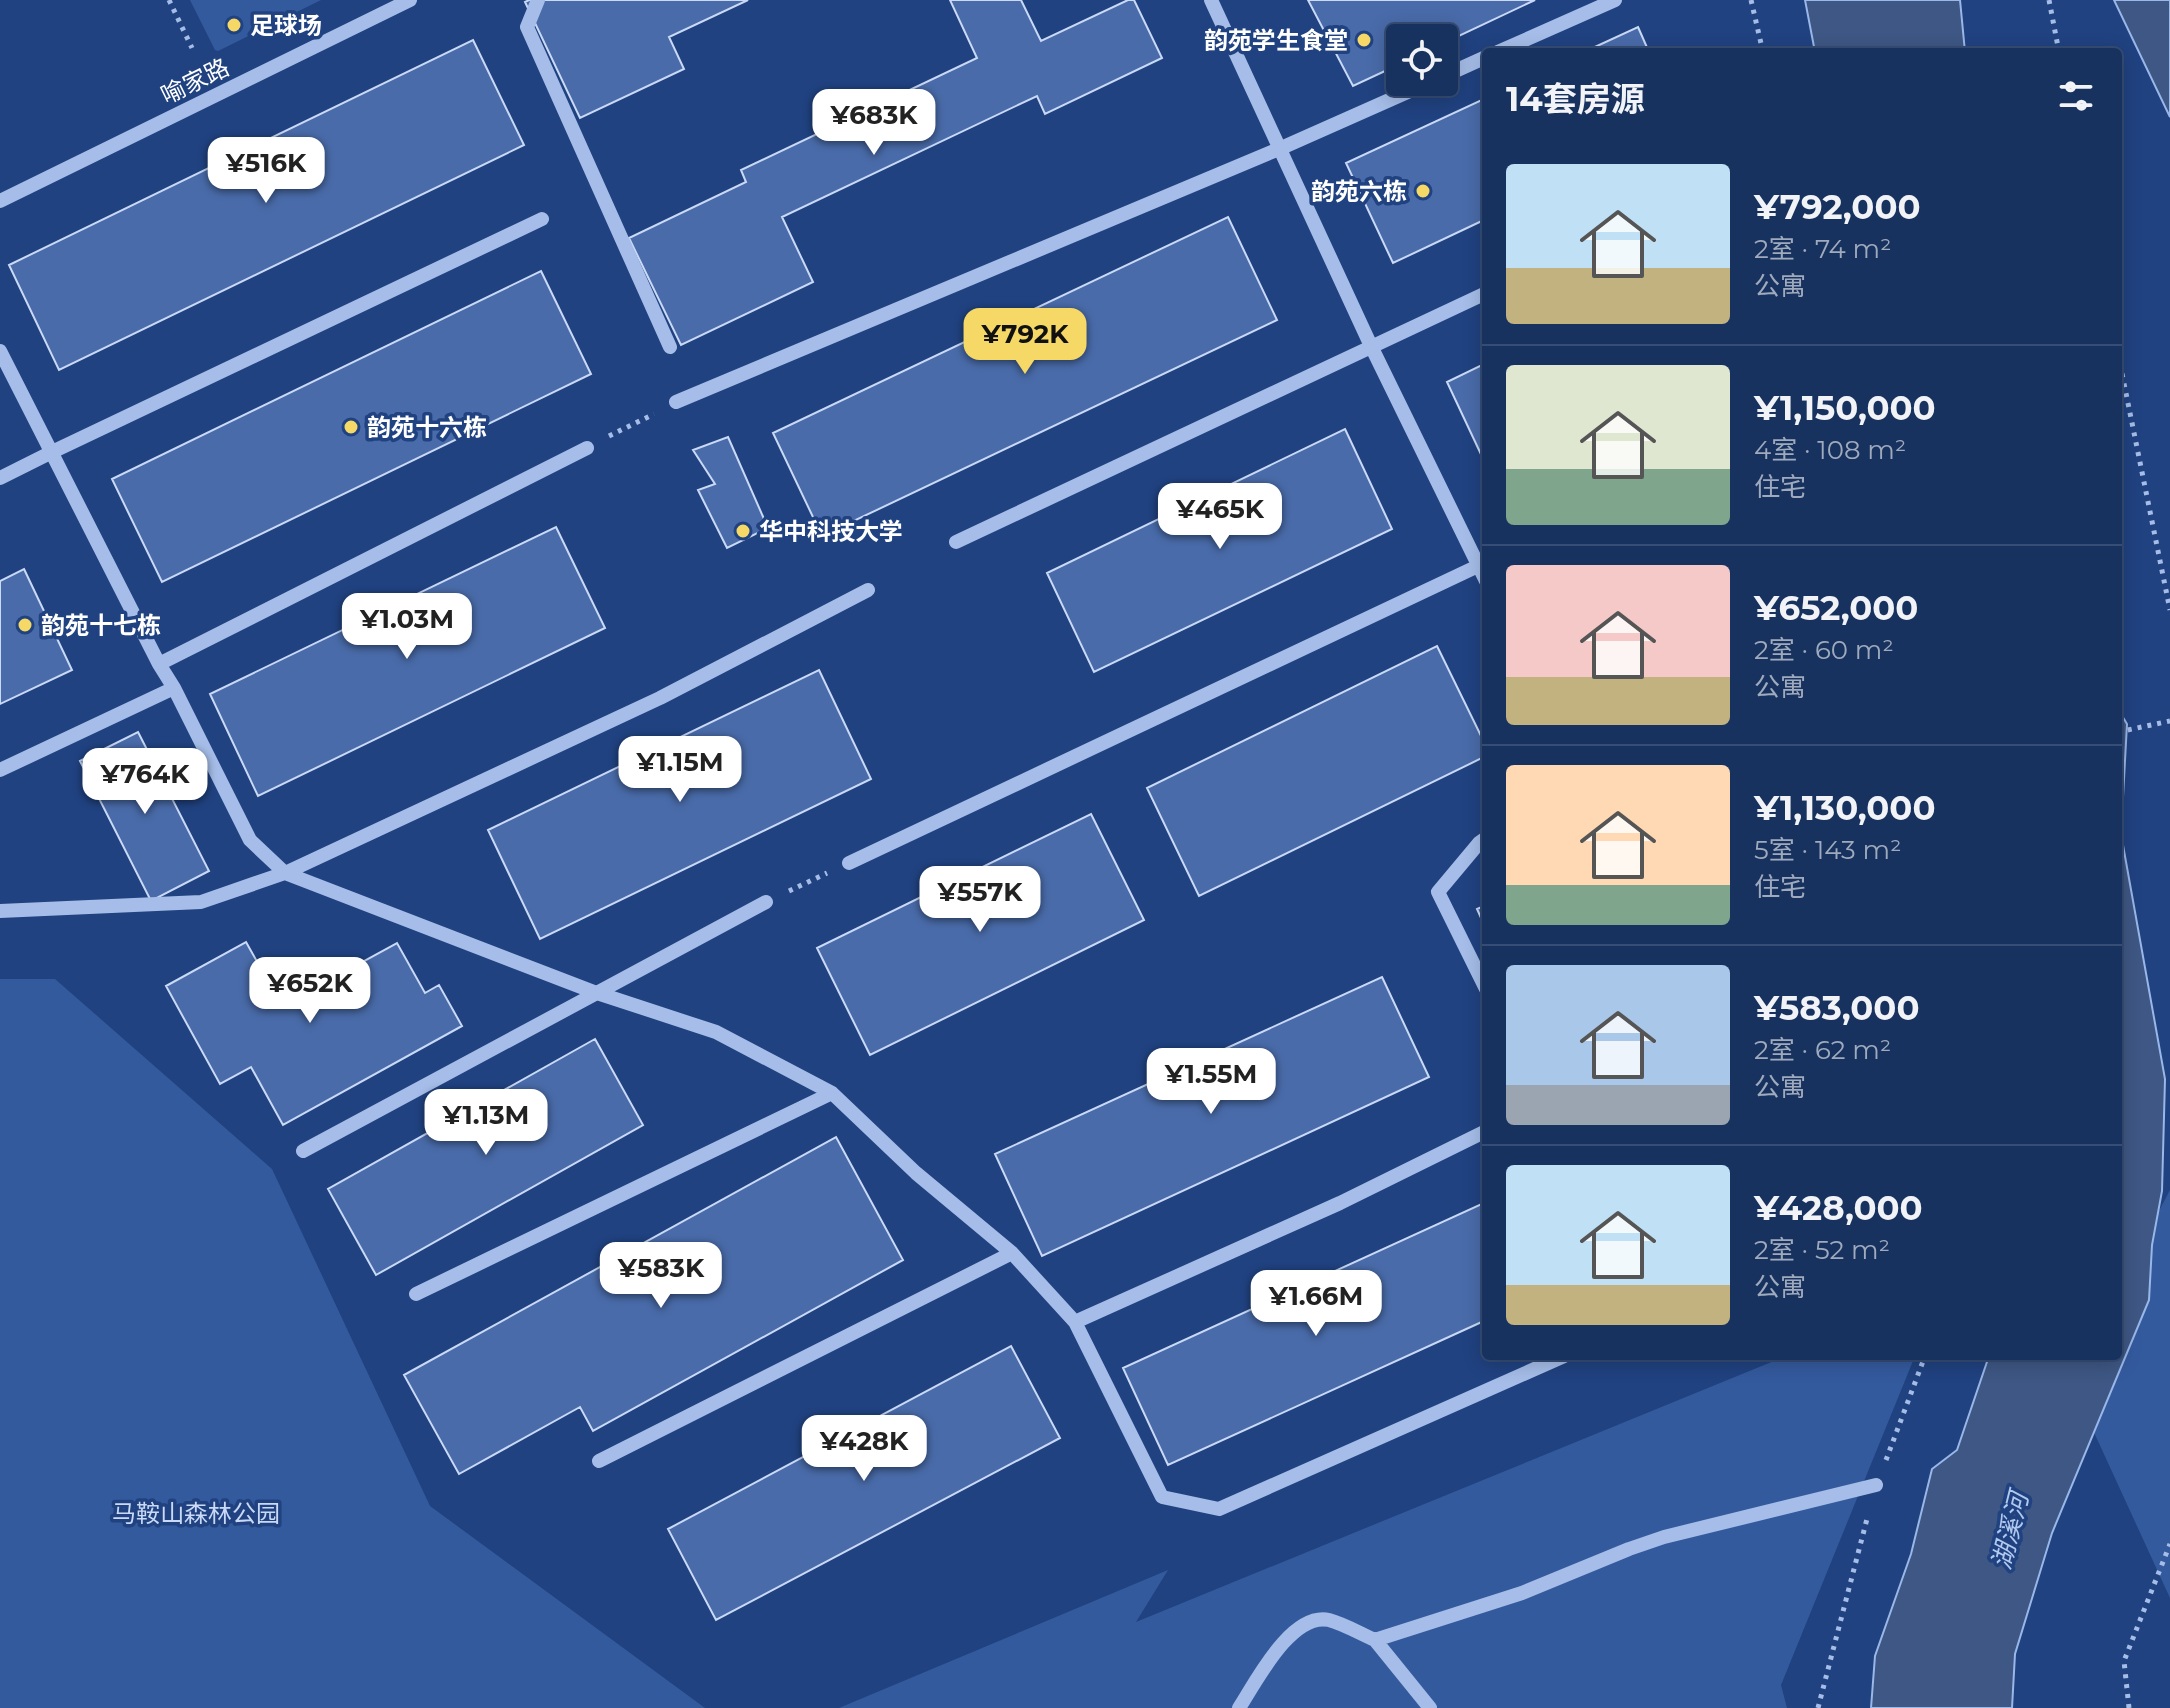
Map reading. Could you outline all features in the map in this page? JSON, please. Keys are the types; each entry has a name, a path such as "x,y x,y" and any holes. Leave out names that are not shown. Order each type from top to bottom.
{"street":[{"name":"喻家路","path":"0,201 410,0"},
{"path":"538,0 527,27 670,347"},
{"path":"1211,0 1371,346 1482,574"},
{"path":"1507,48 1615,0"},
{"path":"1458,70 1482,59"},
{"path":"676,402 1398,96"},
{"path":"0,478 542,219"},
{"path":"956,542 1482,295"},
{"path":"0,351 250,840 285,873 594,992 716,1032 832,1093 916,1173 1012,1253 1075,1322 1162,1497 1219,1509 1555,1360"},
{"path":"159,664 587,448"},
{"path":"849,863 1478,566"},
{"path":"0,911 201,902 285,873 660,698 868,590"},
{"path":"0,770 174,688"},
{"path":"1482,841 1438,892 1482,981"},
{"path":"303,1151 766,902"},
{"path":"416,1294 832,1093"},
{"path":"1075,1322 1340,1203 1482,1133"},
{"path":"599,1461 1012,1253"},
{"path":"1375,1640 1522,1593 1664,1537 1876,1485"},
{"path":"1239,1708 1292,1632 1311,1622 1326,1619 1375,1640 1430,1708"}],"path":[{"path":"169,0 192,48"},
{"path":"1751,0 1762,48"},
{"path":"2049,0 2058,48"},
{"path":"2122,374 2170,610"},
{"path":"587,448 676,402"},
{"path":"2122,731 2170,721"},
{"path":"766,902 849,863"},
{"path":"1818,1708 1876,1485 1923,1360"},
{"path":"2129,1708 2124,1661 2170,1544"}],"green space":[{"name":"足球场","path":"190,0 321,0 218,51"},
{"name":"马鞍山森林公园","path":"0,979 55,979 272,1169 430,1506 705,1708 0,1708"},
{"path":"2170,1190 2170,1598 2070,1380 2110,1360 2122,1360 2122,1281"},
{"path":"1776,1360 1913,1360 1781,1685 1787,1708 839,1708 1168,1570 1136,1622"}],"water":[{"path":"1805,0 1960,0 1965,48 1814,48"},
{"path":"2114,0 2170,0 2170,117"},
{"path":"2122,716 2127,724 2122,816"},
{"name":"湖溪河","path":"2122,840 2165,1079 2162,1191 2152,1245 2149,1300 2052,1533 2015,1654 2012,1708 1871,1708 1875,1656 1911,1554 1932,1469 1957,1450 1988,1360 2122,1360"}],"building":[{"path":"748,0 669,37 684,69 580,118 525,2"},
{"path":"950,0 1021,0 1041,41 1128,0 1134,0 1162,58 1045,114 1037,96 782,217 813,282 681,345 629,238 746,182 741,170 977,58"},
{"name":"韵苑学生食堂","path":"1308,0 1535,0 1458,36 1458,24 1386,24 1386,71 1353,86"},
{"path":"1638,27 1647,48 1593,48"},
{"path":"473,40 524,145 59,370 9,265"},
{"name":"韵苑六栋","path":"1482,100 1482,221 1393,263 1346,163"},
{"path":"1228,217 1277,320 822,536 773,433"},
{"name":"韵苑十六栋","path":"541,271 591,374 162,582 112,479"},
{"path":"1482,365 1482,456 1447,382"},
{"path":"1345,429 1392,529 1094,672 1047,573"},
{"path":"728,437 768,528 727,548 698,490 715,484 693,450"},
{"path":"556,527 605,628 258,796 210,694"},
{"name":"韵苑十七栋","path":"24,569 72,670 0,704 0,581"},
{"path":"1437,646 1482,738 1482,758 1199,896 1147,788"},
{"path":"819,670 871,779 540,939 488,830"},
{"path":"138,732 209,871 151,901 80,761"},
{"path":"1091,814 1144,920 870,1055 817,948"},
{"path":"246,942 282,1006 397,943 425,993 439,985 462,1026 283,1125 251,1067 220,1084 166,986"},
{"path":"1382,977 1429,1077 1042,1256 995,1154"},
{"path":"595,1039 643,1125 376,1275 328,1189"},
{"path":"836,1137 903,1260 593,1431 580,1407 459,1474 404,1375"},
{"path":"1482,1204 1482,1322 1168,1465 1123,1368"},
{"path":"1011,1346 1060,1438 716,1620 668,1529"}],"place":[{"name":"足球场","path":"234,25"},
{"name":"韵苑学生食堂","path":"1364,40"},
{"name":"韵苑六栋","path":"1423,191"},
{"name":"韵苑十六栋","path":"351,427"},
{"name":"华中科技大学","path":"743,531"},
{"name":"韵苑十七栋","path":"25,625"}]}
